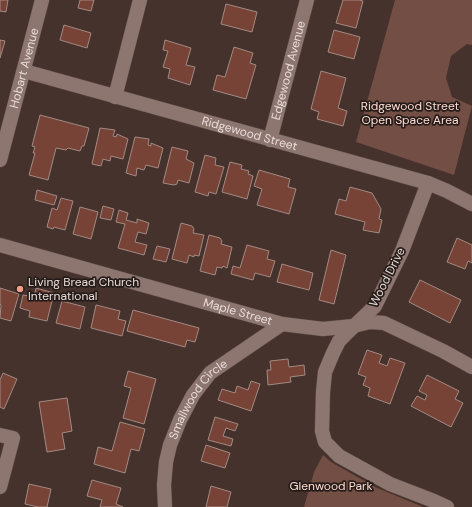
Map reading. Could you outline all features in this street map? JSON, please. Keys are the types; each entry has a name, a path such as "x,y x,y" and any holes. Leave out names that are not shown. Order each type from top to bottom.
{"street":[{"name":"Hobart Avenue","path":"0,160 42,0"},
{"path":"115,97 140,0"},
{"name":"Edgewood Avenue","path":"270,140 307,0"},
{"name":"Ridgewood Street","path":"24,71 428,183 447,190 472,204"},
{"name":"Wood Drive","path":"428,183 402,251 375,306 339,341 333,352 325,372 322,431 325,442 339,456 390,484 447,507"},
{"name":"Maple Street","path":"0,245 282,324 323,329 353,326 370,322 384,323 443,351 472,367"},
{"name":"Smallwood Circle","path":"166,507 164,485 166,462 170,445 180,420 193,396 210,373 282,324"},
{"path":"0,435 13,438 0,487"}],"green space":[{"name":"Ridgewood Street Open Space Area","path":"395,0 472,0 472,45 467,44 451,56 446,78 452,97 472,106 454,175 356,142"},
{"name":"Glenwood Park","path":"323,455 331,462 375,487 423,507 304,507 314,472"}],"building":[{"path":"0,0 8,0 6,12 0,11"},
{"path":"80,0 94,0 91,11 78,8"},
{"path":"343,0 363,1 356,28 336,23"},
{"path":"226,4 257,12 252,32 221,24"},
{"path":"64,25 91,33 87,48 60,40"},
{"path":"334,30 360,37 354,59 328,52"},
{"path":"0,40 5,41 0,58"},
{"path":"165,40 191,48 186,65 195,67 190,85 168,78 170,69 163,67 168,51 163,50"},
{"path":"234,47 253,53 250,63 256,65 246,99 213,90 217,75 225,77"},
{"path":"321,71 346,78 338,108 347,111 343,126 317,119 319,112 311,109"},
{"path":"40,115 89,128 84,146 82,146 80,151 68,148 66,150 56,148 48,180 29,175 35,153 33,153 35,147 32,146"},
{"path":"100,128 115,130 113,136 116,137 117,134 128,139 123,159 111,156 110,161 103,159 101,166 92,164"},
{"path":"135,137 149,139 148,145 151,146 151,143 163,148 158,168 146,165 144,170 137,168 136,176 126,173"},
{"path":"172,147 188,151 186,159 194,163 189,183 178,180 177,184 174,185 163,183"},
{"path":"205,155 216,158 215,165 224,167 216,194 209,192 208,196 195,192"},
{"path":"230,162 242,165 241,169 249,171 248,174 253,176 247,199 222,192"},
{"path":"259,170 290,179 288,187 296,189 289,214 257,205 262,189 254,186"},
{"path":"350,187 372,193 381,209 379,219 382,220 379,233 363,230 365,222 335,214 339,199 346,201"},
{"path":"37,190 57,196 54,205 35,200"},
{"path":"61,198 73,201 65,230 47,227 52,208 57,210"},
{"path":"103,206 114,209 111,220 100,218"},
{"path":"80,207 98,212 91,239 73,234"},
{"path":"119,210 128,213 126,220 137,223 137,219 149,223 146,234 138,232 135,242 147,245 144,255 118,248 125,224 116,222"},
{"path":"181,223 192,226 194,229 193,233 204,235 199,256 194,255 194,257 189,255 187,263 172,259"},
{"path":"209,235 220,238 222,241 221,244 232,247 227,268 223,266 222,268 217,267 215,275 200,271"},
{"path":"457,238 472,245 472,263 468,261 465,269 447,262"},
{"path":"247,245 269,251 267,259 275,261 270,277 255,273 253,280 231,274 233,266 240,268"},
{"path":"157,246 170,249 166,262 153,259"},
{"path":"331,250 346,255 334,304 319,300"},
{"path":"282,264 313,273 309,290 277,282"},
{"path":"420,280 461,300 450,323 409,302"},
{"path":"0,288 19,294 11,321 0,318"},
{"path":"36,288 54,293 47,321 29,317 30,311 20,308 23,295 34,297"},
{"path":"62,301 85,307 80,329 56,323"},
{"path":"96,305 120,311 118,319 126,321 122,336 91,328"},
{"path":"133,310 199,328 195,342 187,340 185,347 127,331"},
{"path":"367,350 382,355 379,363 387,366 390,358 405,363 390,404 368,396 370,388 363,385 366,377 358,374"},
{"path":"288,359 289,367 304,365 305,375 290,377 291,382 268,385 267,370 271,370 270,361"},
{"path":"128,371 156,379 144,424 123,418 131,388 124,386"},
{"path":"3,373 17,379 4,409 0,407 0,380"},
{"path":"427,375 459,391 455,399 463,403 451,427 411,406 417,396 425,400 427,395 419,391"},
{"path":"251,381 260,384 251,411 218,400 222,389 235,393 237,386 248,390"},
{"path":"67,398 72,431 62,433 65,449 47,452 39,402"},
{"path":"215,417 238,424 235,431 226,428 223,436 233,439 231,446 208,440"},
{"path":"120,422 145,429 139,451 131,449 125,473 94,464 98,447 112,451"},
{"path":"206,445 230,453 225,468 201,461"},
{"path":"92,480 121,488 116,504 123,507 100,507 102,500 87,496"},
{"path":"29,484 51,489 47,507 38,507 25,504"},
{"path":"211,486 231,492 227,507 206,507"}],"place":[{"name":"Living Bread Church International","path":"20,289"}]}
